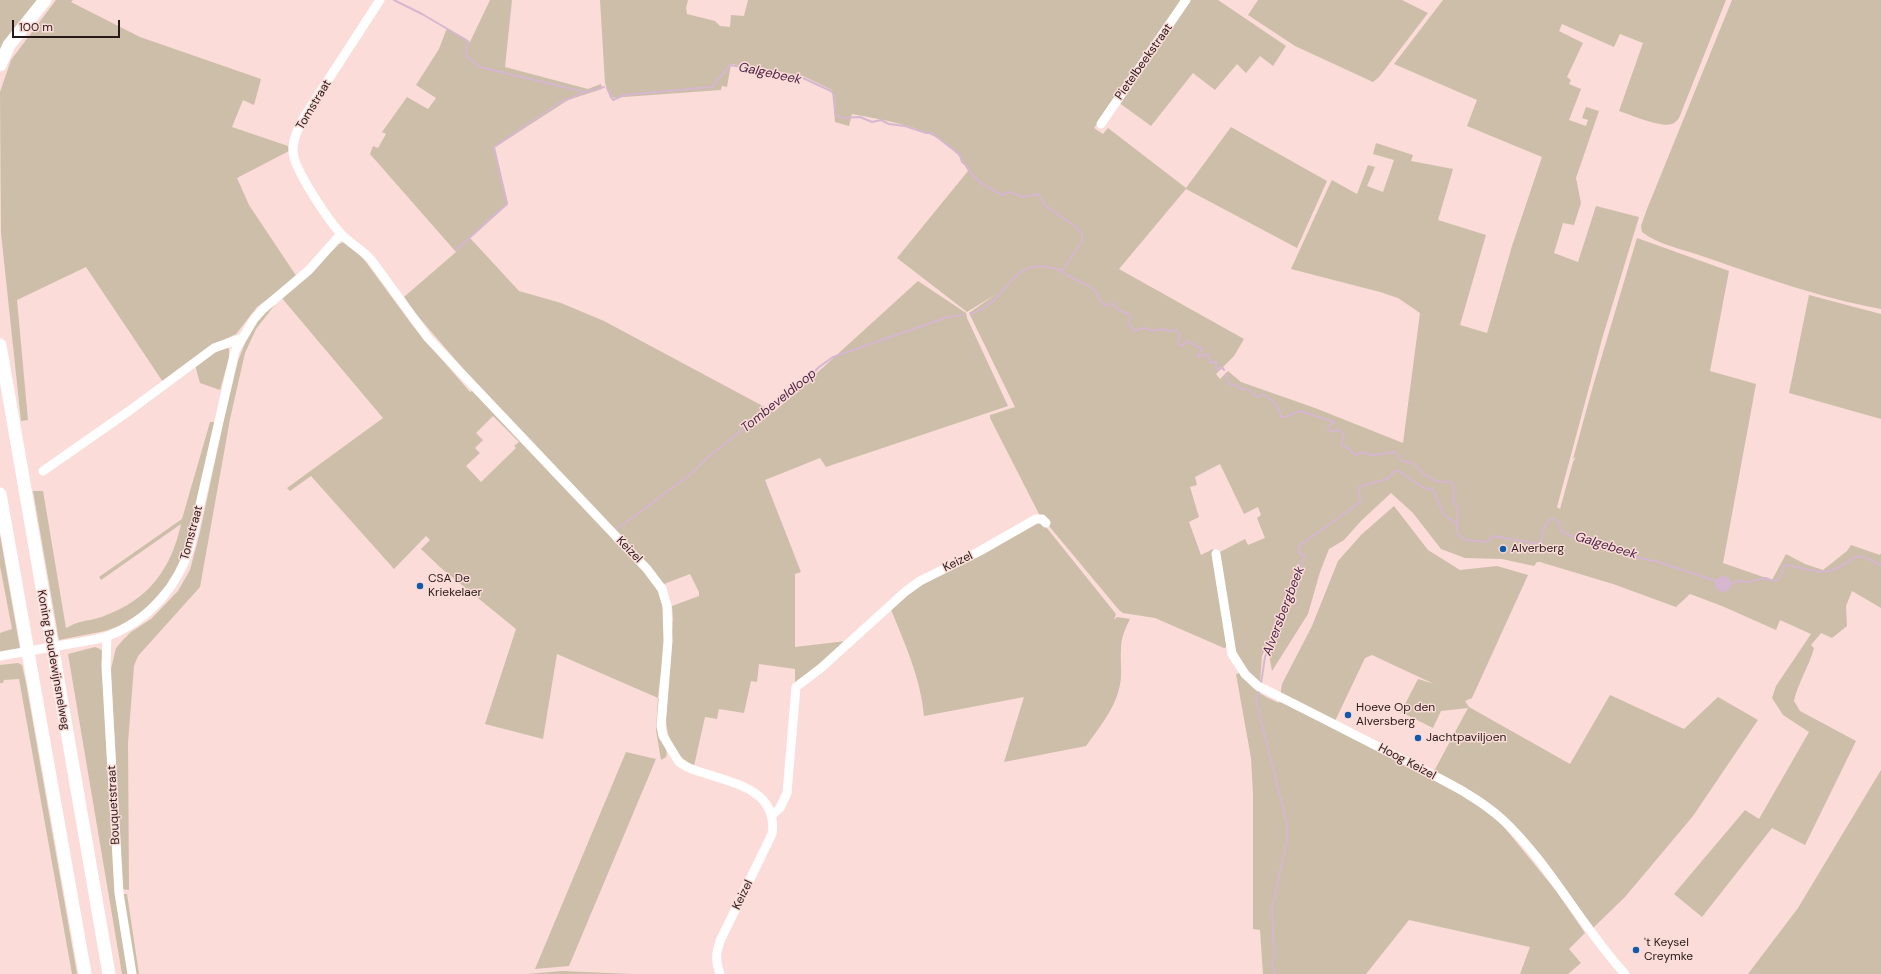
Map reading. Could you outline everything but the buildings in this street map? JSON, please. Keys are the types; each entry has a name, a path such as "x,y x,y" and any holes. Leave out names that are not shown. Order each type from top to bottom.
{"highway":[{"path":"0,65 9,45 46,0"},
{"name":"Koning Boudewijnsnelweg","path":"0,345 108,974"},
{"name":"Koning Boudewijnsnelweg","path":"0,494 85,974"}],"street":[{"name":"Tomstraat","path":"380,0 304,118 298,130 293,151 298,171 304,182 342,234 363,250 400,298"},
{"name":"Pietelbeekstraat","path":"1101,124 1186,0"},
{"name":"Tomstraat","path":"0,656 82,642 107,636 129,626 145,615 172,586 181,570 191,544 235,350 263,309 309,270 342,234"},
{"name":"Keizel","path":"400,298 433,343 647,569 662,589 667,606 668,621 661,726 663,736 670,750 679,762 687,768 753,791 764,800 773,824 772,834 718,949 716,956 720,974"},
{"path":"43,471 129,411 214,348 242,338"},
{"name":"Keizel","path":"771,816 780,808 787,793 796,687 821,668 906,590 920,581 980,551 1036,519 1042,519 1046,523"},
{"name":"Hoog Keizel","path":"1216,554 1232,654 1245,674 1258,686 1470,795 1502,819 1551,878 1603,950 1625,974"},
{"name":"Bouquetstraat","path":"107,636 106,666 119,893 132,974"}],"shaded area":[{"path":"0,0 40,0 0,55"},
{"path":"56,0 73,0 71,2 140,37 261,79 254,105 243,100 232,127 288,146 289,151 237,178 249,205 297,277 257,307 236,334 213,345 163,382 86,267 17,300 28,420 21,421 1,233 0,92 11,60"},
{"path":"490,0 512,0 505,67 588,89 601,84 602,89 568,100 494,148 508,203 470,238 519,291 561,303 604,321 774,412 918,281 966,313 1008,406 826,467 820,458 765,480 801,572 795,574 795,647 846,641 818,667 795,684 795,669 759,664 757,682 751,681 744,713 719,709 717,719 705,717 694,766 677,753 671,742 666,720 673,619 672,606 699,596 699,592 690,574 664,584 620,535 614,541 646,574 655,586 660,598 665,626 658,698 557,654 543,739 485,724 516,629 441,568 421,549 430,540 426,536 394,569 311,476 290,491 287,488 383,418 281,298 301,282 339,244 344,242 360,254 413,326 470,392 478,386 416,314 404,297 456,252 370,154 373,146 378,148 386,134 382,132 407,97 428,109 436,98 416,85 439,49 447,28 470,42","holes":["493,416 519,442 514,446 516,448 481,482 466,466 480,453 475,448 483,440 476,433"]},
{"path":"600,0 688,0 686,8 687,14 715,21 720,26 730,27 731,15 744,16 748,0 1184,0 1094,128 1103,134 1108,128 1186,188 1231,127 1327,181 1297,248 1186,189 1119,269 1244,339 1234,356 1216,374 1220,379 1228,371 1241,382 1315,408 1403,443 1420,313 1398,298 1291,269 1329,186 1332,180 1357,194 1368,165 1375,167 1367,186 1383,192 1394,160 1373,154 1376,143 1413,155 1411,161 1453,169 1438,220 1486,235 1460,325 1487,333 1512,246 1542,157 1467,126 1477,100 1394,64 1443,0 1726,0 1679,118 1672,124 1667,125 1654,123 1619,111 1643,43 1620,34 1614,47 1562,24 1559,31 1583,43 1567,77 1571,80 1569,84 1581,89 1569,120 1586,126 1588,120 1582,118 1586,107 1599,111 1576,178 1581,203 1574,225 1563,223 1554,253 1578,262 1596,206 1639,217 1602,339 1557,507 1560,509 1573,462 1576,457 1573,459 1637,238 1729,271 1710,371 1756,384 1723,563 1772,580 1786,554 1805,564 1823,570 1847,551 1851,545 1880,555 1881,553 1881,608 1852,591 1846,606 1847,626 1832,638 1821,633 1811,645 1814,648 1812,655 1794,701 1800,711 1856,741 1805,845 1772,828 1702,917 1674,894 1745,810 1759,819 1809,732 1783,715 1772,698 1776,686 1811,634 1780,620 1776,630 1722,606 1690,594 1676,607 1613,584 1540,562 1537,562 1534,566 1502,559 1465,558 1441,549 1413,513 1391,493 1361,521 1344,540 1329,549 1320,572 1308,614 1272,671 1269,655 1273,634 1262,656 1260,682 1257,682 1252,678 1233,646 1218,553 1245,539 1248,545 1265,538 1257,518 1261,515 1258,507 1244,514 1220,464 1195,477 1197,485 1190,487 1199,517 1189,522 1201,555 1213,549 1227,647 1224,648 1155,618 1123,613 1039,514 990,418 990,415 1015,407 969,313 996,294 967,312 897,258 968,171 959,157 948,145 936,137 909,126 852,114 849,126 835,122 832,90 803,76 731,64 727,87 722,86 721,90 610,98 605,83"},
{"path":"1189,0 1218,0 1286,46 1273,66 1260,56 1246,73 1237,64 1215,90 1193,73 1151,126 1118,102"},
{"path":"1258,0 1402,0 1428,13 1379,77 1373,82 1295,46 1248,15"},
{"path":"1732,0 1881,0 1881,309 1835,299 1789,285 1669,246 1642,232 1641,226 1647,209"},
{"path":"1809,295 1881,314 1881,419 1789,393"},
{"path":"279,299 256,329 245,353 230,419 200,587 138,656 134,666 128,743 129,890 122,889 111,669 116,648 131,632 151,619 178,591 190,570 200,532 238,361 250,330 259,317"},
{"path":"226,347 229,349 229,358 220,390 200,383 195,365 212,352"},
{"path":"210,422 216,422 186,553 168,585 140,614 119,626 105,631 59,640 33,491 43,491 66,628 80,622 104,616 120,609 145,592 164,569 177,541 181,524 101,580 99,577 182,519"},
{"path":"1394,506 1428,550 1460,570 1497,566 1528,575 1472,698 1465,701 1469,707 1570,764 1610,695 1684,729 1718,697 1758,720 1693,816 1625,897 1592,929 1522,836 1481,807 1500,822 1557,892 1585,933 1569,949 1581,963 1568,974 1520,974 1530,947 1409,920 1366,974 1263,974 1260,930 1253,929 1253,794 1251,758 1236,674 1241,673 1248,683 1257,691 1279,703 1282,684 1312,626 1338,561 1361,535","holes":["1372,655 1434,684 1418,679 1401,712 1433,728 1441,711 1468,708 1433,773 1473,801 1335,721 1365,658"]},
{"path":"1042,522 1116,614 1114,620 1117,617 1130,619 1122,641 1120,684 1117,697 1110,712 1086,746 1004,762 1024,697 924,716 916,674 890,607 914,587 1034,523"},
{"path":"0,535 20,649 0,653 0,633 12,629 0,566"},
{"path":"1723,576 1730,581 1731,584 1726,591 1723,592 1716,587 1715,584 1720,577"},
{"path":"95,647 100,649 104,654 128,974 122,974 68,654"},
{"path":"18,663 22,665 26,683 77,974 72,974 19,679 4,680 3,683 0,683 0,665"},
{"path":"658,698 660,699 658,728 660,737 667,752 666,757 661,760 656,730"},
{"path":"626,752 656,759 569,966 535,969"},
{"path":"1881,770 1881,974 1748,974 1798,908"},
{"path":"122,894 127,894 139,974 135,974"},
{"path":"562,971 632,974 527,974"}],"waterway":[{"path":"394,0 422,14 468,41 466,56 480,67 585,92"},
{"name":"Galgebeek","path":"607,88 613,100 624,95 712,87 730,65 803,78 831,91 835,96 835,114 841,118 860,117 872,122 881,120 889,124 905,126 926,133 932,133 960,155 962,162 967,166 973,175 987,186 1003,195 1009,192 1024,197 1038,194 1045,205 1076,227 1082,234 1082,242 1062,271 1093,289 1097,293 1101,302 1106,306 1112,303 1119,310 1130,315 1129,325 1134,331 1145,328 1153,331 1164,329 1168,331 1177,330 1180,335 1179,345 1182,346 1187,341 1202,349 1197,357 1208,354 1210,362 1216,362 1216,369 1223,368 1224,370"},
{"name":"Galgebeek","path":"456,250 507,204 494,147 559,103 585,92 604,87"},
{"name":"Tombeveldloop","path":"971,314 984,308 995,299 1021,272 1031,267 1045,266 1062,271"},
{"name":"Tombeveldloop","path":"616,529 692,473 706,459 777,402 794,393 819,367 833,357 948,317 963,315"},
{"name":"Galgebeek","path":"1226,374 1229,384 1237,385 1241,389 1248,389 1258,397 1263,394 1269,398 1277,407 1281,417 1285,417 1300,411 1334,422 1328,427 1330,431 1339,430 1344,434 1341,445 1345,446 1356,455 1362,452 1371,455 1395,452 1402,461 1413,463 1424,474 1436,481 1451,482 1454,487 1453,503 1457,506 1458,526 1456,533 1465,540 1487,542 1493,536 1540,544 1544,529 1549,520 1554,519 1559,522 1561,531 1571,536 1644,559 1659,562 1716,581"},
{"name":"Alversbergbeek","path":"1261,683 1265,657 1305,556 1299,553 1299,546 1360,502 1359,487 1387,479 1395,471 1399,471 1424,488 1433,490 1444,515 1457,524"},
{"name":"Galgebeek","path":"1729,583 1731,584 1738,581 1748,582 1766,578 1773,581 1778,580 1782,575 1785,565 1812,571 1828,571 1837,569 1856,556 1870,559 1881,566"},
{"name":"Alversbergbeek","path":"1259,692 1256,700 1257,705 1287,824 1287,841 1272,907 1274,955 1272,966 1275,974"}],"place":[{"name":"Alverberg","path":"1503,549"},
{"name":"CSA De Kriekelaer","path":"420,586"},
{"name":"Hoeve Op den Alversberg","path":"1348,715"},
{"name":"Jachtpaviljoen","path":"1418,738"},
{"name":"'t Keysel Creymke","path":"1636,950"}]}
